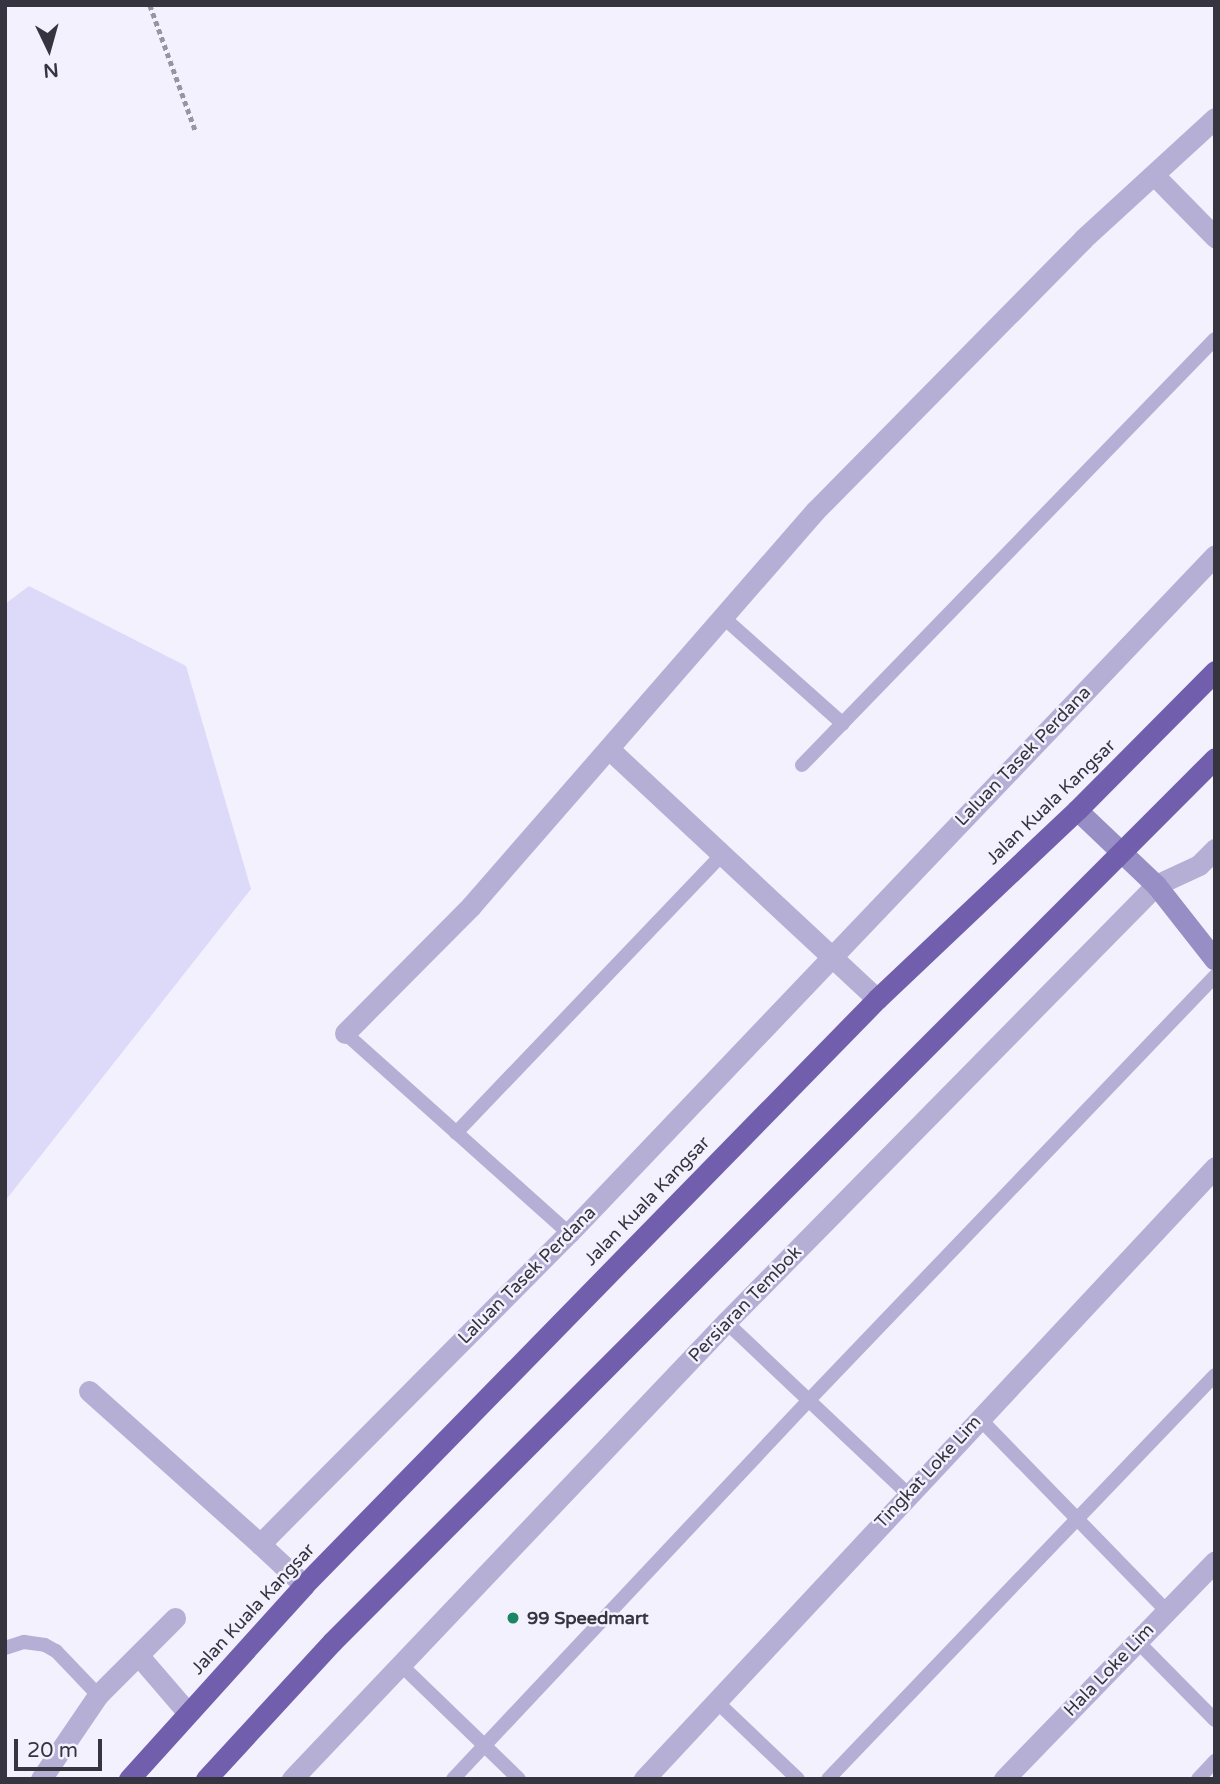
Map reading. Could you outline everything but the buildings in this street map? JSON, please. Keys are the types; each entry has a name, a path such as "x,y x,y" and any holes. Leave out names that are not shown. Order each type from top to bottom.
{"highway":[{"name":"Jalan Kuala Kangsar","path":"129,1779 304,1585 877,999 1077,810 1215,671"},
{"path":"206,1779 332,1642 1215,758"}],"street":[{"path":"345,1033 471,906 610,750 815,511 1083,239 1155,176 1215,118"},
{"path":"1155,176 1215,237"},
{"name":"Laluan Tasek Perdana","path":"260,1544 569,1233 1215,555"},
{"path":"610,750 877,999"},
{"path":"1077,810 1121,855 1156,885 1215,960"},
{"name":"Persiaran Tembok","path":"292,1779 726,1322 1156,885 1199,865 1215,849"},
{"name":"Tingkat Loke Lim","path":"644,1779 1215,1167"},
{"path":"89,1391 304,1585"},
{"name":"Hala Loke Lim","path":"1004,1779 1215,1561"},
{"path":"41,1779 98,1695 175,1618"},
{"path":"139,1656 188,1713"}],"lane":[{"path":"802,765 1215,339"},
{"path":"724,618 843,724"},
{"path":"456,1133 722,855"},
{"path":"453,1779 809,1400 1215,976"},
{"path":"345,1033 569,1233"},
{"path":"726,1322 908,1494"},
{"path":"828,1779 1215,1375"},
{"path":"979,1418 1166,1610"},
{"path":"1137,1641 1215,1720"},
{"path":"5,1648 23,1642 45,1645 56,1651 98,1695"},
{"path":"401,1665 519,1779"},
{"path":"716,1701 798,1779"},
{"path":"1198,1779 1215,1761"}],"path":[{"path":"150,5 195,132"}],"shaded area":[{"path":"29,586 186,666 251,889 5,1201 5,604"}],"place":[{"name":"99 Speedmart","path":"513,1618"}]}
